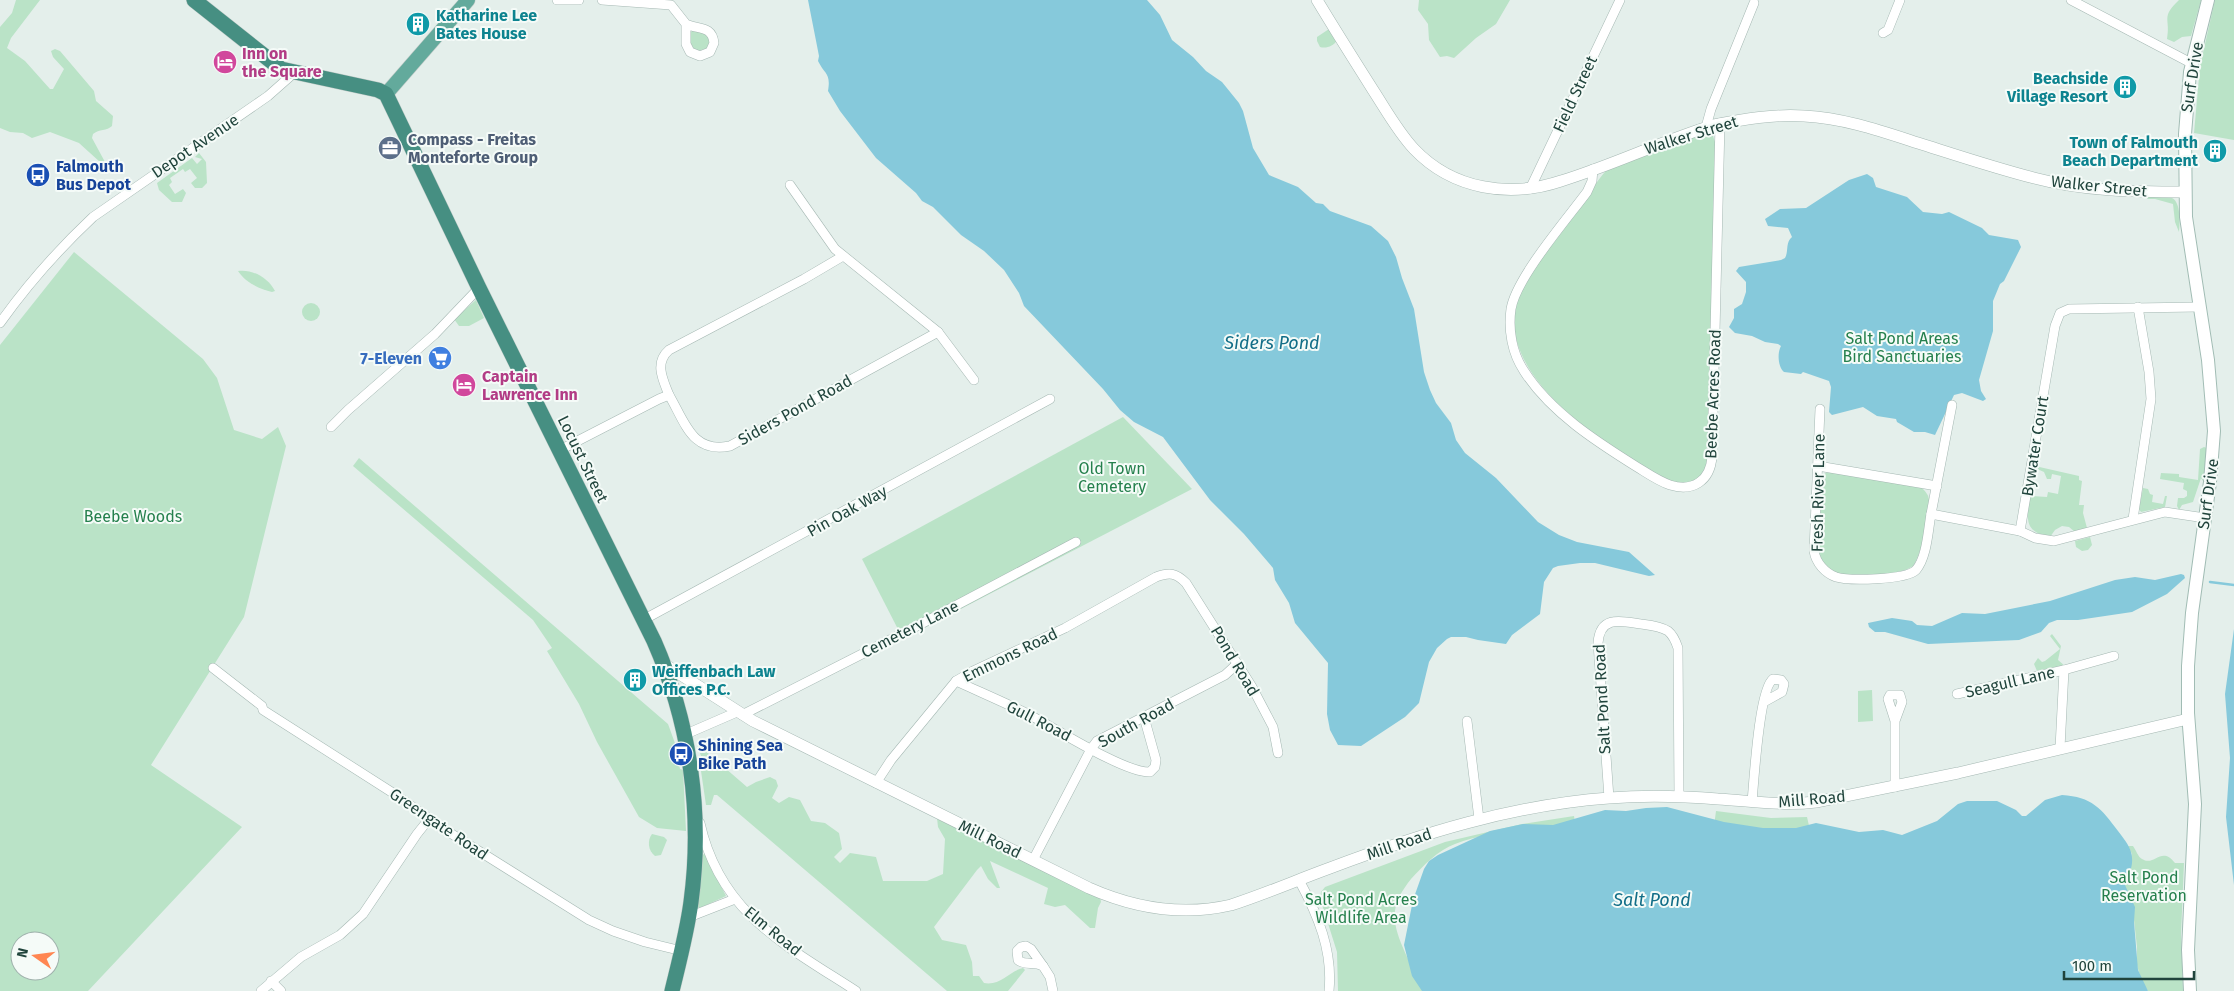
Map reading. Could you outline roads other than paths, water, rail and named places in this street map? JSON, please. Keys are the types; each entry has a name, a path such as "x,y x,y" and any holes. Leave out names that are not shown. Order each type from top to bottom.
{"highway":[{"path":"194,0 274,65 294,73 378,90 386,94"},
{"name":"Locust Street","path":"386,94 664,664 690,764 694,795 696,856 689,917 672,991"}],"main road":[{"path":"386,94 468,0"},
{"name":"Surf Drive","path":"2190,991 2188,938 2195,804 2188,719 2188,666 2192,613 2213,461 2214,431 2209,366 2191,260 2184,192 2186,113 2191,63 2208,0"}],"street":[{"path":"557,0 578,0"},
{"path":"602,0 670,5 686,24"},
{"name":"Walker Street","path":"1317,0 1389,116 1410,144 1440,170 1471,184 1508,191 1530,189 1562,181 1706,127 1742,119 1785,116 1840,120 1992,167 2054,183 2107,190 2184,192"},
{"name":"Field Street","path":"1530,189 1620,0"},
{"path":"1883,33 1888,30 1900,0"},
{"path":"2071,0 2191,63"},
{"path":"1706,127 1711,109 1754,3"},
{"name":"Depot Avenue","path":"0,323 16,300 73,237 100,212 268,96 294,73"},
{"name":"Beebe Acres Road","path":"1593,169 1592,181 1587,192 1518,290 1511,312 1510,334 1514,347 1524,372 1548,400 1607,448 1661,481 1680,487 1695,486 1706,477 1712,457 1720,123"},
{"path":"790,186 835,249 938,332 974,380"},
{"name":"Siders Pond Road","path":"843,256 804,279 669,350 662,358 660,369 669,395 692,436 700,443 712,449 730,446 938,332"},
{"path":"331,427 435,334 479,288"},
{"name":"Bywater Court","path":"2020,531 2058,315 2062,311 2069,309 2198,306"},
{"path":"2133,519 2151,399 2150,381 2138,307"},
{"path":"560,450 659,398 669,395"},
{"name":"Pin Oak Way","path":"643,620 772,552 1050,399"},
{"name":"Fresh River Lane","path":"1820,409 1814,551 1820,565 1833,576 1845,578 1884,578 1912,573 1922,558 1952,405"},
{"path":"1818,466 1936,486"},
{"path":"1931,514 2020,531 2035,538 2054,541 2165,512 2205,518"},
{"name":"Cemetery Lane","path":"684,735 740,713 922,624 1076,542"},
{"name":"Emmons Road","path":"876,782 890,760 956,681 979,668 1065,628 1156,577 1169,573 1179,576"},
{"name":"Pond Road","path":"1179,576 1186,582 1237,664 1273,727 1278,753"},
{"name":"Salt Pond Road","path":"1609,798 1598,642 1600,632 1606,625 1619,620 1663,628 1672,634 1678,648 1679,796"},
{"name":"Seagull Lane","path":"1956,694 2064,670 2114,656"},
{"name":"Mill Road","path":"664,664 740,713 1033,860 1103,894 1131,903 1165,909 1199,910 1221,907 1266,894 1415,838 1479,819 1546,805 1609,798 1679,796 1797,804 1816,802 1895,787 2188,719"},
{"name":"South Road","path":"1033,860 1091,748 1097,741 1225,675 1237,664"},
{"name":"Greengate Road","path":"213,668 262,706 263,710 393,793 429,819 589,920 645,942 682,951"},
{"name":"Seagull Lane","path":"2060,748 2064,670"},
{"name":"Gull Road","path":"956,681 1026,713 1091,748 1145,772 1153,771 1156,760 1144,717"},
{"path":"1752,802 1764,702"},
{"path":"1468,721 1479,819"},
{"path":"1895,721 1895,787"},
{"name":"Elm Road","path":"694,795 701,829 710,854 735,899 749,916 777,938 856,991"},
{"path":"261,991 305,953 340,935 363,914 429,819"},
{"path":"1299,880 1310,902 1327,946 1329,991"},
{"path":"689,917 735,899"},
{"path":"1043,966 1050,977 1053,991"},
{"path":"271,981 281,991"}],"water":[{"name":"Siders Pond","path":"808,0 1147,0 1160,15 1172,40 1193,57 1206,71 1222,82 1239,103 1253,148 1269,175 1298,187 1316,203 1323,204 1330,211 1371,226 1388,241 1396,257 1414,309 1424,372 1430,390 1436,403 1451,423 1456,440 1465,453 1496,478 1538,522 1559,535 1577,542 1629,552 1655,575 1649,576 1595,563 1580,563 1553,568 1544,582 1540,614 1512,635 1506,644 1466,637 1451,637 1447,639 1437,648 1429,662 1419,703 1405,717 1361,746 1338,745 1330,730 1327,714 1328,663 1295,623 1289,603 1275,580 1273,568 1244,534 1210,500 1163,437 1134,422 1120,410 1103,389 1024,306 1019,293 1004,270 984,251 961,235 933,207 922,201 916,193 876,158 840,111 828,91 827,74 818,61 819,56"},
{"name":"Salt Pond Areas Bird Sanctuaries","path":"1867,174 1873,178 1876,187 1907,197 1923,212 1942,214 1949,212 1982,228 1989,235 2018,240 2021,247 2004,281 2000,284 1993,301 1993,331 1979,380 1981,391 1986,399 1983,401 1962,393 1954,395 1935,435 1925,432 1914,432 1897,422 1896,419 1877,416 1863,407 1832,415 1829,412 1831,387 1829,381 1803,372 1801,374 1784,372 1780,367 1779,360 1781,346 1752,336 1735,333 1729,327 1734,318 1734,309 1742,304 1746,292 1746,282 1736,271 1739,267 1785,258 1792,237 1788,228 1768,226 1765,219 1780,209 1806,208 1849,180"},
{"path":"2181,574 2185,578 2167,594 2132,612 2078,620 2057,620 2049,623 2041,632 2019,640 1928,644 1885,632 1875,632 1869,627 1868,623 1892,618 1912,621 1917,625 1932,626 1962,613 1985,614 2050,601 2115,580 2135,577 2155,580"},
{"path":"2234,629 2234,885 2226,817 2230,758 2225,694"},
{"name":"Salt Pond","path":"2062,795 2081,798 2095,805 2123,837 2129,847 2132,854 2132,865 2125,885 2135,907 2134,922 2138,970 2148,991 1422,991 1412,976 1404,945 1413,900 1424,869 1429,861 1490,831 1523,824 1553,825 1605,810 1626,811 1667,807 1724,822 1763,828 1796,828 1816,823 1859,832 1883,830 1902,835 1937,821 1958,804 1967,801 1997,801 2016,810 2022,816 2026,816 2045,800"}],"waterway":[{"path":"2210,582 2234,585"}],"place":[{"name":"Katharine Lee Bates House","path":"418,24"},
{"name":"Inn on the Square","path":"225,62"},
{"name":"Beachside Village Resort","path":"2125,87"},
{"name":"Compass - Freitas Monteforte Group","path":"390,148"},
{"name":"Town of Falmouth Beach Department","path":"2215,151"},
{"name":"Falmouth Bus Depot","path":"38,175"},
{"name":"7-Eleven","path":"440,358"},
{"name":"Captain Lawrence Inn","path":"464,385"},
{"name":"Weiffenbach Law Offices P.C.","path":"635,680"},
{"name":"Shining Sea Bike Path","path":"681,754"}],"park label":[{"name":"Old Town Cemetery","path":"1112,477"},
{"name":"Beebe Woods","path":"133,516"},
{"name":"Salt Pond Reservation","path":"2144,886"},
{"name":"Salt Pond Acres Wildlife Area","path":"1361,908"}]}
